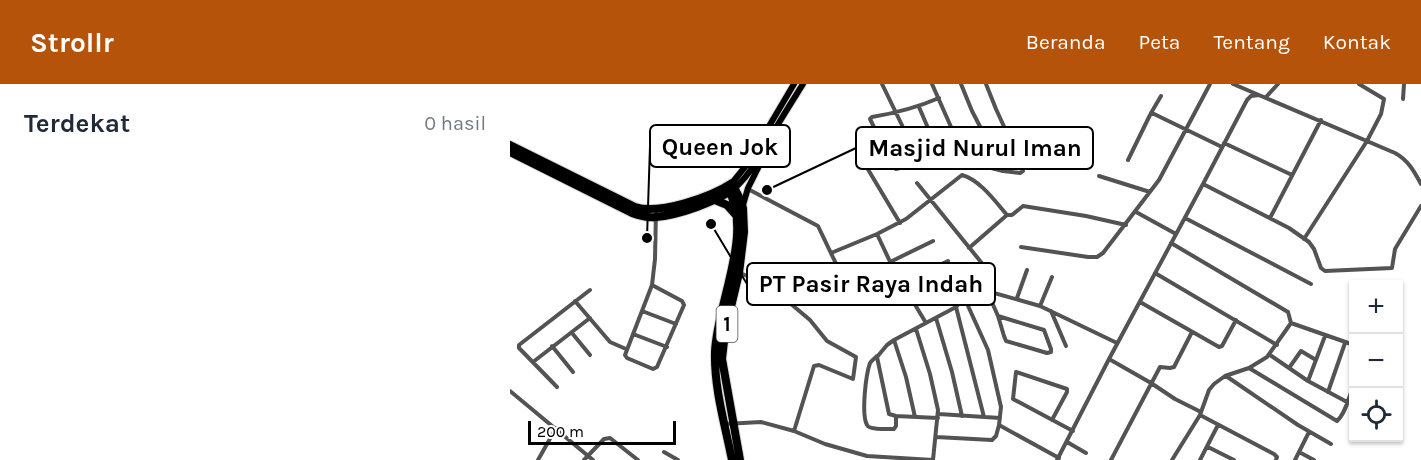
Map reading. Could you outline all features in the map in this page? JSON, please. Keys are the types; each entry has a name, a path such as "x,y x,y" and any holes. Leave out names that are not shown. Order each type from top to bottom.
{"highway":[{"path":"510,145 632,213 642,216 731,187"},
{"path":"510,152 565,176"},
{"path":"656,213 672,214 715,200 731,187"},
{"name":"1","path":"731,187 741,201 744,231 738,273 722,348 732,460"},
{"name":"1","path":"731,187 736,207 737,231 732,270 715,349 720,401 740,460"},
{"path":"715,200 727,205 736,215"}],"main road":[{"path":"731,187 794,84"},
{"path":"731,187 745,179 760,158 803,84"},
{"path":"743,208 760,158"}],"street":[{"path":"882,84 916,154"},
{"path":"932,84 963,154 968,160 1003,171 1022,172 1023,168 986,84"},
{"path":"961,84 972,111 1003,171"},
{"path":"1022,247 1081,256 1101,255 1159,180 1210,84"},
{"path":"1236,84 1401,156 1421,184"},
{"path":"1266,97 1278,84"},
{"path":"1304,239 1367,141 1381,114 1384,99 1359,84"},
{"path":"1403,99 1404,84"},
{"path":"999,425 1058,459 1246,100 1251,96 1259,95"},
{"path":"1128,160 1161,96"},
{"path":"934,142 900,168 894,168 870,120 872,117 919,107 939,98"},
{"path":"919,107 940,152"},
{"path":"1150,114 1153,113 1186,130 1292,175"},
{"path":"1270,218 1321,120"},
{"path":"857,152 900,223"},
{"path":"831,253 900,223 960,175 964,175 986,192 1008,215"},
{"path":"1100,176 1150,192"},
{"path":"917,183 985,267"},
{"path":"1203,184 1289,228 1311,245 1323,270 1392,268 1395,249 1421,206"},
{"path":"748,188 818,226 851,289"},
{"path":"969,248 1008,215 1026,206 1126,225"},
{"path":"1136,212 1176,234"},
{"path":"652,285 683,302 684,307 657,367 653,369 625,355 652,285 656,213"},
{"path":"1185,218 1311,284"},
{"path":"877,234 890,262 926,323"},
{"path":"890,262 933,242"},
{"path":"1171,243 1288,312 1291,323 1270,355 1249,368 1225,376 1212,387 1175,459"},
{"path":"902,283 948,261"},
{"path":"1017,298 1027,270"},
{"path":"738,273 772,288 810,320 827,341 856,357 852,379 819,365 814,366 794,431"},
{"path":"1155,273 1276,345"},
{"path":"1040,306 1052,277"},
{"path":"896,417 895,428 892,430 870,428 867,425 864,406 871,362 886,345 956,307 973,289 1017,298 1040,306 1117,343"},
{"path":"556,387 519,348 520,344 590,290"},
{"path":"986,291 998,316 1006,341 1047,353 1051,352 1044,330 998,316"},
{"path":"936,437 992,440 995,438 999,425 1001,407 988,350 964,297"},
{"path":"575,301 610,342 626,349"},
{"path":"1140,302 1220,347 1236,320"},
{"path":"956,307 984,417"},
{"path":"1050,310 1066,346"},
{"path":"642,311 676,324"},
{"path":"533,362 590,318"},
{"path":"936,318 962,416"},
{"path":"1291,323 1349,344"},
{"path":"729,423 761,422 858,454 891,459 933,460 938,416 930,374 916,329"},
{"path":"1111,460 1160,367 1170,369 1174,367 1192,332"},
{"path":"572,333 590,355"},
{"path":"633,334 667,347"},
{"path":"1308,381 1325,336"},
{"path":"894,340 906,377 915,417"},
{"path":"1328,392 1346,343"},
{"path":"552,346 573,372"},
{"path":"1289,368 1301,351 1316,360"},
{"path":"1270,355 1308,381 1347,402"},
{"path":"877,356 890,415 896,417 1000,418"},
{"path":"1109,359 1218,425 1275,455 1276,460"},
{"path":"1249,368 1336,421 1340,420 1352,388"},
{"path":"1052,420 1067,392 1066,388 1015,373 1013,399 1072,431"},
{"path":"1225,376 1331,444"},
{"path":"510,391 593,460"},
{"path":"1200,460 1218,425"},
{"path":"538,460 556,428"},
{"path":"1295,460 1309,432"},
{"path":"584,460 607,438 610,438 635,459"},
{"path":"1067,441 1086,453"},
{"path":"1208,447 1234,460"},
{"path":"664,452 678,460"},
{"path":"1299,452 1314,460"}],"place":[{"name":"Masjid Nurul Iman","path":"767,190"},
{"name":"PT Pasir Raya Indah","path":"711,224"},
{"name":"Queen Jok","path":"647,238"}]}
